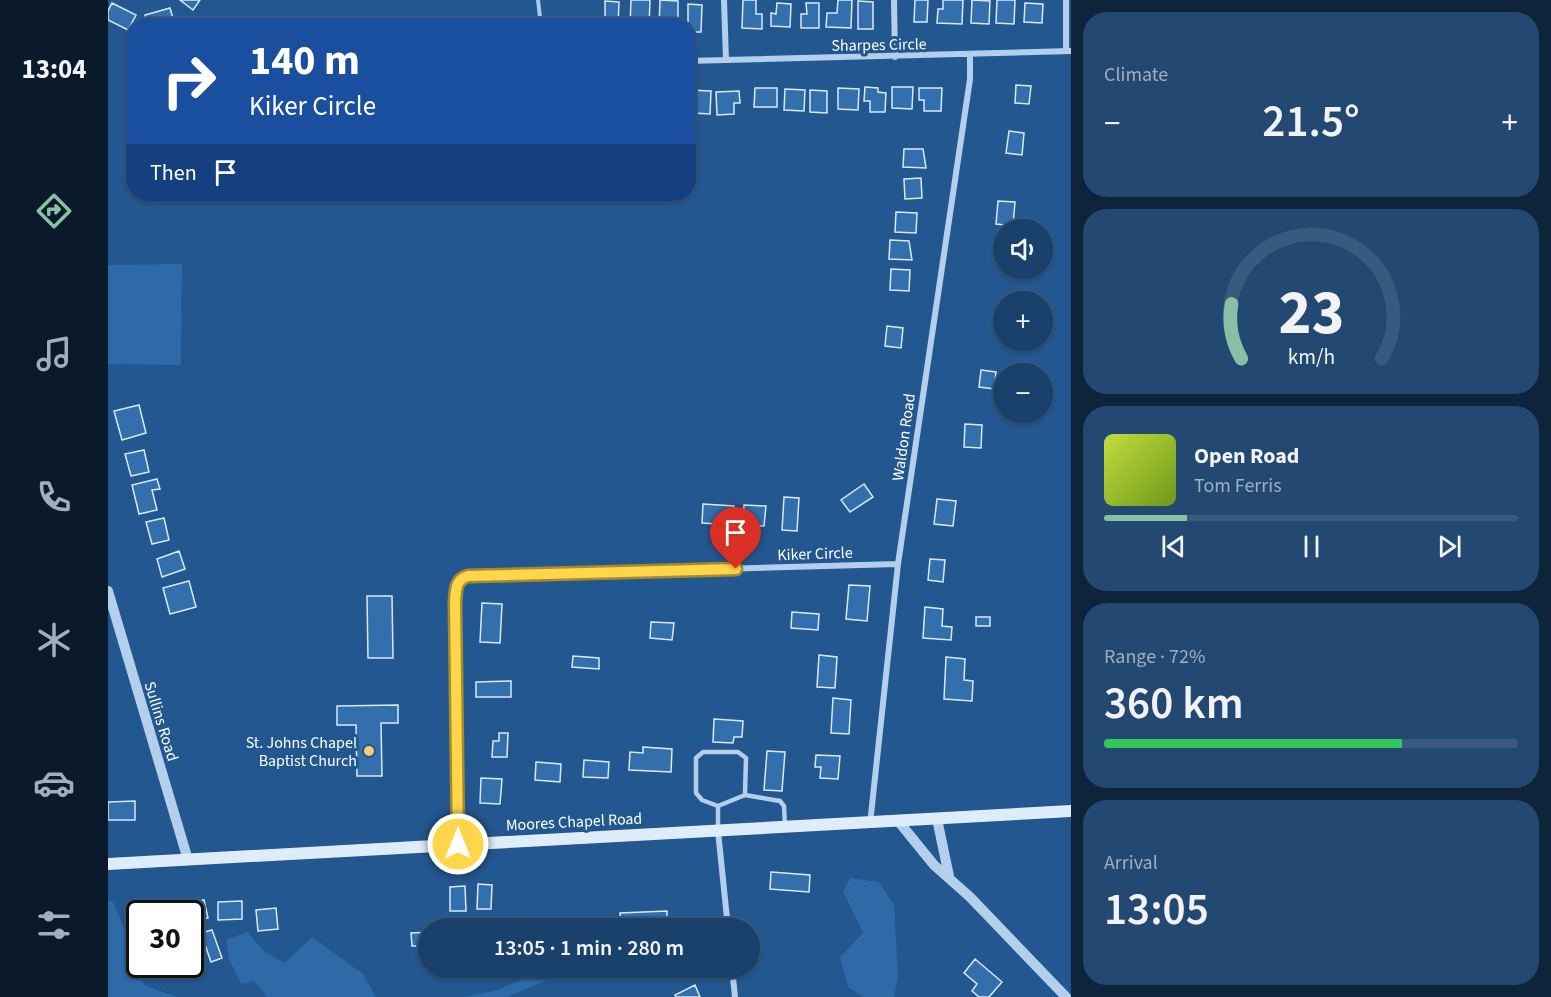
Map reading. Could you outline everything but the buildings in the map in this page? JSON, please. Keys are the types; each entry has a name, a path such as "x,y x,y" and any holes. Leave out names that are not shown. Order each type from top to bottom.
{"main road":[{"name":"Moores Chapel Road","path":"108,864 718,830 870,824 1071,811"}],"street":[{"path":"724,0 726,60"},
{"path":"894,0 895,57"},
{"path":"1066,0 1069,51"},
{"name":"Sharpes Circle","path":"696,61 1069,51"},
{"name":"Waldon Road","path":"870,824 898,564 968,90 970,55"},
{"name":"Kiker Circle","path":"458,844 455,602 456,585 460,579 468,576 898,564"},
{"name":"Sullins Road","path":"108,591 188,860"},
{"path":"937,819 949,877"},
{"path":"899,822 934,865 949,877 1066,997"},
{"path":"718,830 727,918"},
{"path":"733,978 735,997"}],"lane":[{"path":"745,795 746,758 738,752 703,752 696,758 696,793 702,800 718,806 745,795 780,801 784,806 785,828"},
{"path":"718,806 718,830"}],"shaded area":[{"path":"182,264 181,365 108,364 108,265"},
{"path":"850,878 879,882 894,905 898,977 894,997 863,997 848,987 840,957 863,933 843,891"},
{"path":"108,901 113,902 126,932 126,978 139,978 146,986 178,997 108,997"},
{"path":"247,932 265,952 285,963 312,937 363,974 376,997 267,997 254,981 241,984 229,959 226,940"},
{"path":"525,978 552,978 507,997 464,997 498,990"}],"waterway":[{"path":"538,0 540,18"}],"place":[{"name":"St. Johns Chapel Baptist Church","path":"369,751"}],"route":[{"path":"458,844 455,602 456,585 460,579 468,576 736,569"}]}
